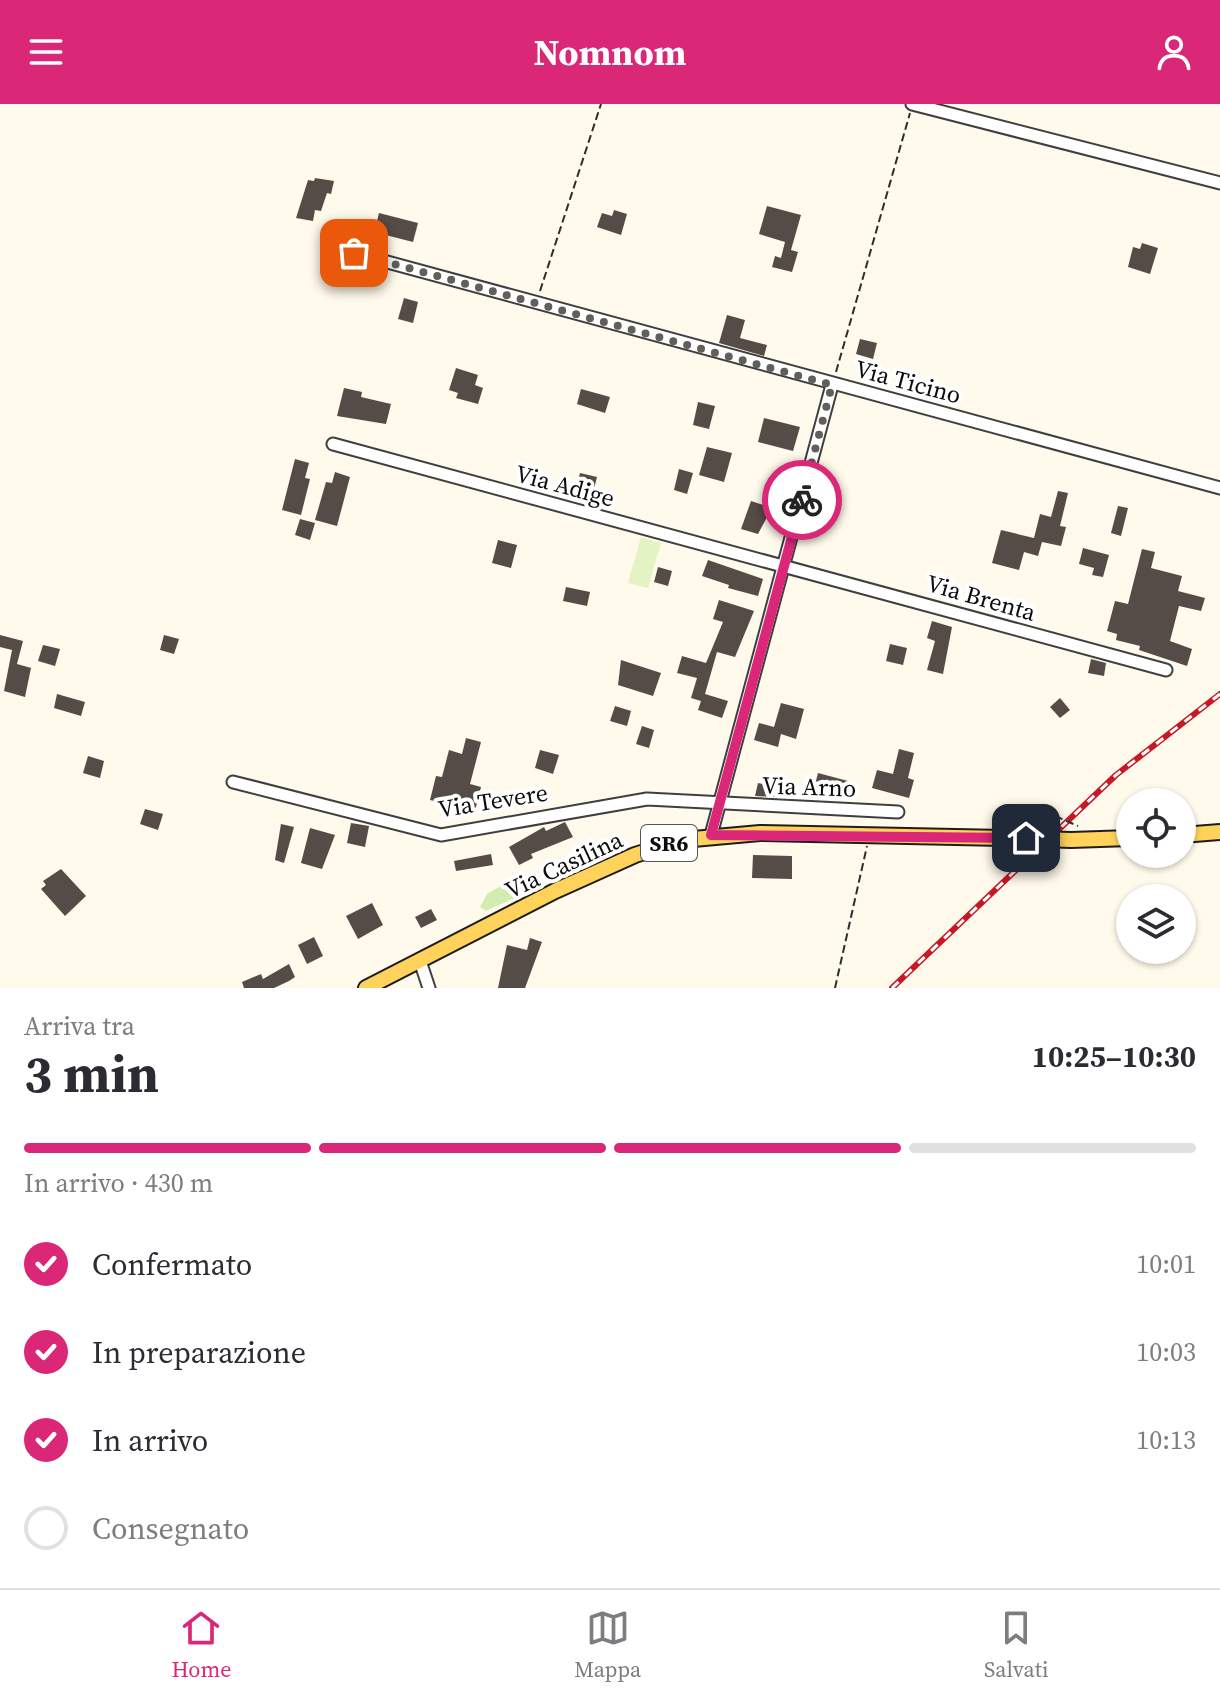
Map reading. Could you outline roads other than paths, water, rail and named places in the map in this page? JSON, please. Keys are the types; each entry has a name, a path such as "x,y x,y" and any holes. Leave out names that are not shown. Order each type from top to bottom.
{"main road":[{"path":"1196,834 1220,832"},
{"name":"Via Casilina","path":"366,988 628,858 671,843 711,835 1004,838 1075,833 1116,837"}],"street":[{"path":"912,104 1220,183"},
{"name":"Via Ticino","path":"354,253 1220,488"},
{"path":"711,835 832,385"},
{"name":"Via Adige","path":"333,444 785,569"},
{"name":"Via Brenta","path":"785,569 1166,670"},
{"name":"Via Tevere","path":"233,782 441,835 635,801 665,799 719,805"},
{"name":"Via Arno","path":"719,805 898,812"},
{"path":"420,961 429,988"}],"railway":[{"path":"892,988 1116,775 1220,694"}]}
